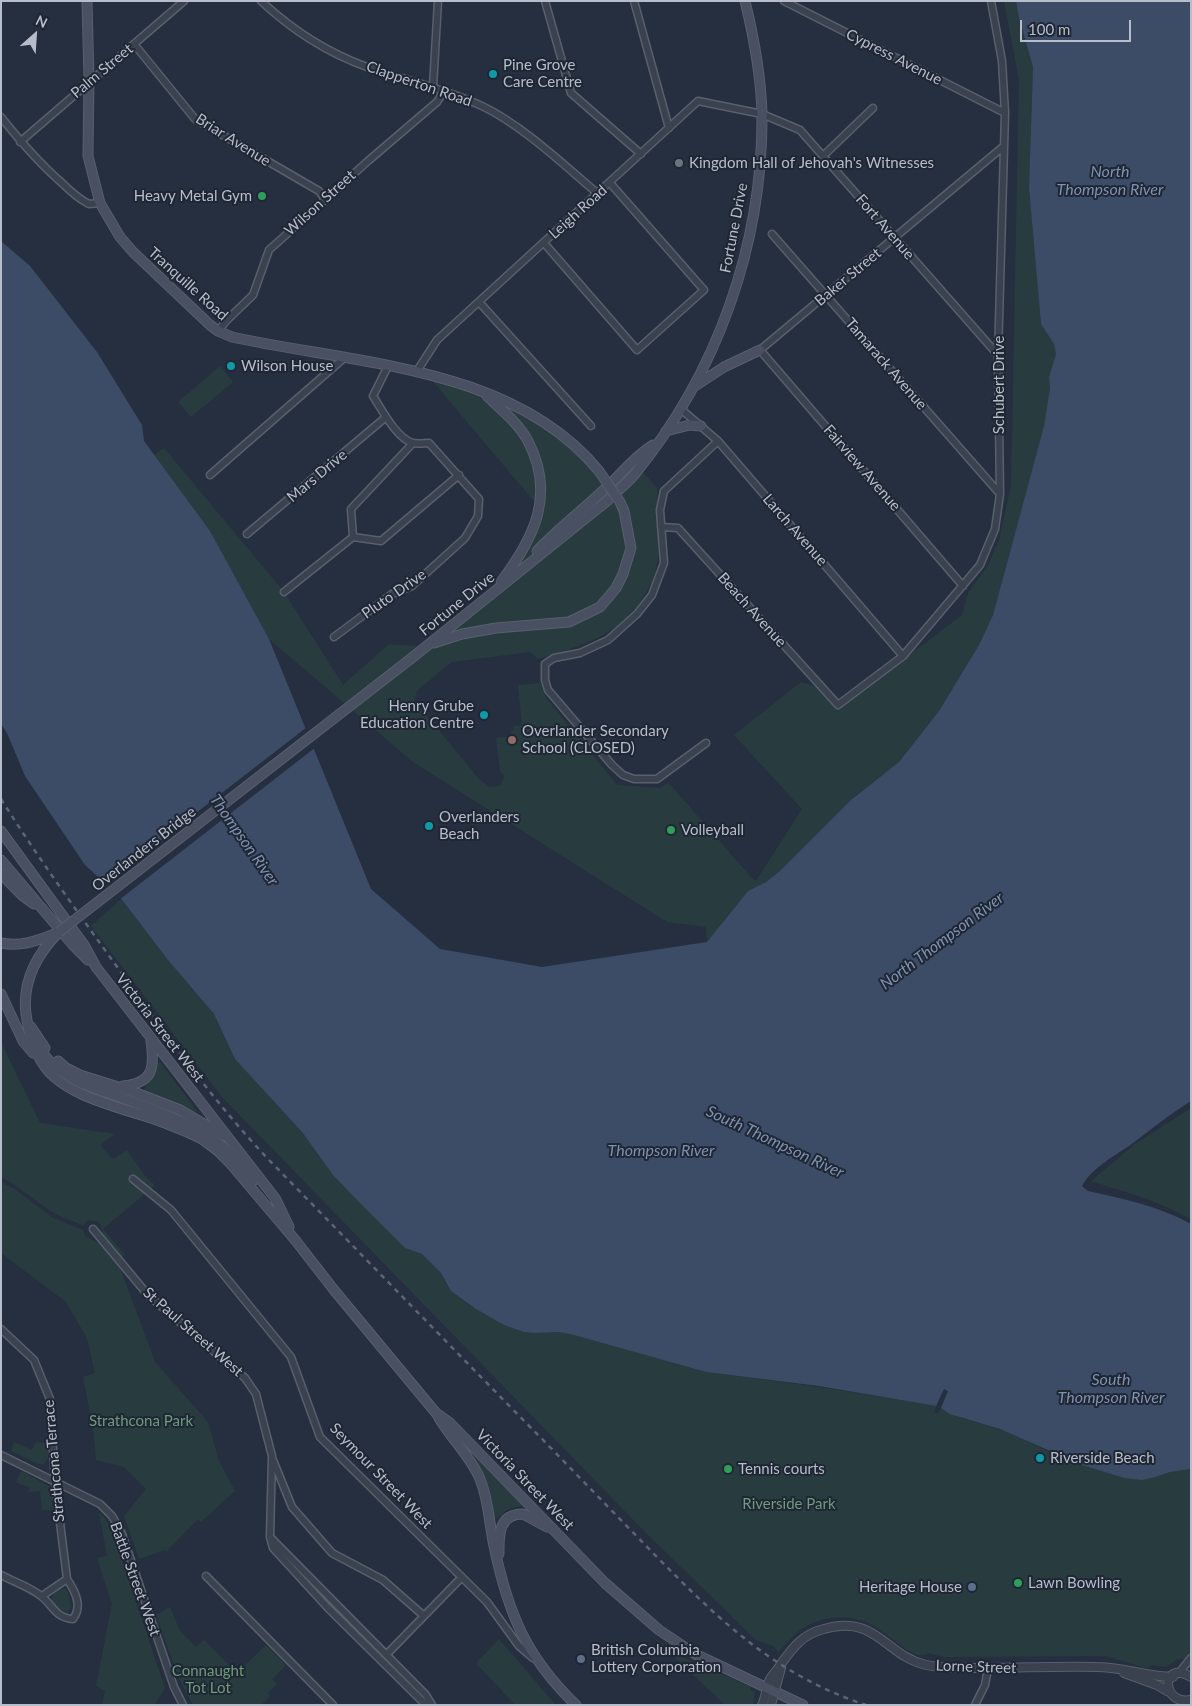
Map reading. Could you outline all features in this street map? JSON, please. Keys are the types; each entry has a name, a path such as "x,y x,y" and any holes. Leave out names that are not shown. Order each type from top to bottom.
{"main road":[{"name":"Tranquille Road","path":"87,1 88,156 100,203 120,237 133,252 218,331 232,337 417,371 482,391 522,409 576,447 599,471 620,502 624,511 631,548 623,574 616,588 600,607 569,622 496,628 462,634 429,645"},
{"name":"Fortune Drive","path":"413,657 517,573 548,539 607,487 641,452 658,443 682,410 695,386 726,318 749,238 756,192 761,150 762,114 756,49 745,1"},
{"path":"695,386 724,367 760,350"},
{"path":"482,391 509,416 528,440 538,467 542,494 538,516 523,551 492,594"},
{"path":"666,431 690,425 701,426"},
{"name":"Overlanders Bridge","path":"27,984 31,970 41,951 59,932 413,657"},
{"name":"Victoria Street West","path":"1,831 84,945 96,967 275,1198 296,1241"},
{"path":"1,860 72,945 96,967"},
{"path":"1,874 24,896 46,913"},
{"path":"2,943 23,944 59,932"},
{"name":"Victoria Street West","path":"27,984 24,999 29,1036 43,1065"},
{"name":"Victoria Street West","path":"1,994 22,1041 60,1081 76,1092 153,1119 202,1139 218,1151 296,1241 436,1414 450,1423 623,1599 676,1643 716,1665 803,1705"},
{"path":"26,1016 42,1050 51,1063 63,1074 185,1123 205,1134 234,1158 290,1229"},
{"path":"31,1027 45,1048 66,1068 88,1078 118,1086 180,1110 228,1138"},
{"path":"118,1086 136,1084 146,1079 150,1073 153,1056 150,1038"},
{"name":"Seymour Street West","path":"436,1414 444,1428 460,1446 480,1478 488,1506 493,1544 507,1599 526,1643 549,1677 576,1705"},
{"path":"500,1572 499,1533 506,1520 511,1516 523,1514 532,1518 571,1548"}],"street":[{"name":"Palm Street","path":"20,142 184,1"},
{"name":"Clapperton Road","path":"260,1 300,32 333,52 366,67 433,86 497,114 540,145 597,194"},
{"path":"433,86 438,1"},
{"path":"545,1 571,93 641,154"},
{"path":"634,1 669,128"},
{"name":"Cypress Avenue","path":"784,1 1005,113"},
{"name":"Schubert Drive","path":"838,705 903,656 980,565 995,529 1000,494 998,355 1005,113 1002,61 989,2"},
{"name":"Briar Avenue","path":"134,44 195,119 318,191 325,199"},
{"name":"Wilson Street","path":"218,331 254,295 269,250 437,102 444,91"},
{"name":"Leigh Road","path":"417,371 437,340 698,101 762,114"},
{"path":"823,156 873,108"},
{"name":"Fort Avenue","path":"762,114 800,130 998,355"},
{"path":"1,117 20,142 75,195 90,204 100,203"},
{"name":"Baker Street","path":"760,350 1004,146"},
{"path":"544,243 637,350 704,290 610,182"},
{"name":"Tamarack Avenue","path":"772,234 1000,494"},
{"path":"480,302 591,426"},
{"name":"Fairview Avenue","path":"760,350 963,586"},
{"path":"210,475 344,358"},
{"path":"352,537 351,509 413,443 400,436 373,396 388,366"},
{"name":"Larch Avenue","path":"682,410 718,440 903,656"},
{"name":"Mars Drive","path":"247,534 386,417"},
{"path":"706,743 657,779 634,779 623,775 612,766 548,690 545,680 545,664 554,658 580,653 608,640 637,614 652,595 664,563 660,510 664,492 718,440"},
{"name":"Pluto Drive","path":"334,637 392,594 412,586 465,538 478,516 479,499 459,475 429,443 413,443"},
{"path":"284,592 352,537 381,542 459,475"},
{"name":"Beach Avenue","path":"662,527 678,528 838,705"},
{"name":"Seymour Street West","path":"133,1179 171,1210 291,1357 320,1437 462,1577 486,1602 519,1646 538,1662"},
{"name":"St Paul Street West","path":"93,1229 148,1295 245,1378 256,1394 272,1456 270,1537"},
{"name":"Strathcona Terrace","path":"1,1329 34,1360 50,1399 55,1482 66,1579 72,1586 78,1604 77,1614 73,1619 66,1618 53,1610 42,1596"},
{"name":"Battle Street West","path":"1,1455 100,1504 116,1521 174,1687 184,1705"},
{"path":"272,1456 292,1507 332,1553 383,1580 424,1616"},
{"path":"270,1537 387,1654 426,1695 432,1705"},
{"path":"270,1537 273,1548 328,1608 426,1705"},
{"path":"1,1576 42,1596 66,1579"},
{"path":"206,1576 333,1705"},
{"path":"387,1654 462,1577"},
{"name":"Lorne Street","path":"765,1704 770,1690 771,1678 794,1646 806,1636 823,1629 841,1625 856,1626 871,1632 901,1654 921,1663 941,1667 1105,1667 1161,1677 1175,1675 1191,1677"},
{"path":"1169,1697 1168,1683 1191,1658"},
{"name":"Lorne Street","path":"1105,1667 1152,1683 1177,1702 1186,1702"},
{"path":"975,1705 985,1684 988,1668"}],"green space":[{"path":"1004,1 1016,1 1033,67 1029,188 1041,324 1054,344 1056,354 1049,377 1050,388 1044,426 993,615 979,645 939,711 899,762 851,800 780,871 766,882 748,891 707,942 706,927 667,922 413,762 269,639 210,532 154,455 164,448 284,592 343,685 389,644 431,647 461,638 496,631 570,624 602,610 633,547 620,495 642,471 657,488 659,549 652,580 642,599 632,612 609,631 596,638 568,650 538,659 530,652 451,662 417,691 414,700 478,778 489,787 500,786 505,776 500,771 496,738 511,736 511,731 514,730 513,726 522,725 518,685 540,683 546,698 617,785 661,788 668,782 756,881 802,809 734,735 801,682 819,688 839,709 962,615 968,593 987,567 999,540 1011,486 1019,80"},
{"path":"220,366 233,382 191,417 178,402"},
{"path":"431,379 483,396 511,423 526,446 536,470 538,485 537,505"},
{"path":"502,405 549,430 583,460 603,484 518,567 538,520 544,490 543,474 532,441 523,427"},
{"path":"615,501 626,533 624,560 613,587 599,605 568,619 447,635"},
{"name":"Riverside Park","path":"121,899 168,960 214,1014 235,1059 302,1132 333,1175 405,1248 422,1254 441,1273 451,1291 476,1309 504,1325 536,1333 558,1332 574,1335 706,1372 826,1388 936,1406 944,1389 934,1412 938,1414 941,1408 963,1418 1009,1433 1061,1456 1155,1477 1170,1472 1191,1469 1191,1652 1187,1659 1178,1659 1166,1667 1153,1665 1146,1668 1105,1656 944,1657 928,1653 923,1655 909,1651 873,1625 846,1618 820,1620 808,1625 797,1632 779,1653 773,1646 756,1640 647,1534 222,1097 91,926"},
{"path":"1,1042 40,1123 115,1134 100,1145 113,1159 127,1150 146,1177 155,1185 103,1229 125,1255 121,1257 104,1236 100,1224 96,1221 88,1220 83,1226 58,1215 1,1177"},
{"path":"158,1062 160,1062 197,1111 194,1113 143,1092"},
{"path":"1191,1108 1191,1219 1147,1199 1091,1181 1135,1144"},
{"name":"Strathcona Park","path":"1,1182 16,1190 53,1218 83,1230 85,1236 104,1246 117,1260 155,1362 208,1422 219,1461 235,1491 201,1522 198,1519 167,1551 164,1550 139,1559 124,1516 146,1489 124,1467 96,1460 93,1428 83,1377 95,1373 87,1338 66,1302 1,1253"},
{"path":"14,1442 32,1450 36,1442 48,1444 48,1458 44,1464 38,1464 11,1451"},
{"path":"472,1454 523,1504 522,1506 508,1509 498,1518 495,1517 485,1479"},
{"path":"21,1471 50,1487 53,1510 42,1510 40,1491 28,1492 30,1488 16,1482"},
{"path":"99,1513 111,1528 165,1688 154,1705 102,1705 105,1691 96,1686 112,1604 97,1558 107,1556"},
{"path":"65,1588 68,1592 71,1607 67,1613 51,1605 51,1599 54,1594"},
{"name":"Connaught Tot Lot","path":"170,1607 180,1631 196,1647 204,1640 237,1673 266,1645 286,1665 272,1679 277,1684 268,1693 270,1696 261,1705 193,1705 179,1679 156,1615"},
{"path":"653,1637 678,1655 751,1687 750,1690 755,1692 753,1705 725,1705"},
{"path":"499,1639 555,1705 515,1705 476,1663"}],"water":[{"path":"1016,1 1191,1 1191,1101 1098,1167 1082,1186 1088,1191 1128,1200 1166,1212 1191,1224 1191,1469 1170,1472 1142,1480 1125,1478 1082,1465 1000,1429 950,1414 941,1408 948,1391 944,1389 936,1406 819,1386 706,1372 574,1335 558,1332 524,1332 504,1325 476,1309 451,1291 441,1273 422,1254 405,1248 357,1200 333,1175 302,1132 235,1059 214,1014 168,960 119,896 85,865 25,776 7,733 1,724 1,241 30,266 97,352 142,425 144,441 210,531 269,639 371,889 440,949 542,967 707,942 748,891 766,882 780,871 851,800 899,762 939,711 979,645 993,615 1044,426 1050,388 1049,377 1056,354 1054,344 1041,324 1029,188 1033,67"}],"pier":[{"path":"307,727 316,747 119,900 103,885"}],"railway":[{"path":"1,799 57,883 170,1040 208,1090 269,1160 700,1600 725,1622 776,1661 803,1678 833,1693 866,1705"}],"place":[{"name":"Pine Grove Care Centre","path":"493,74"},
{"name":"Kingdom Hall of Jehovah's Witnesses","path":"679,163"},
{"name":"Heavy Metal Gym","path":"262,196"},
{"name":"Wilson House","path":"231,366"},
{"name":"Henry Grube Education Centre","path":"484,715"},
{"name":"Overlander Secondary School (CLOSED)","path":"512,740"},
{"name":"Overlanders Beach","path":"429,826"},
{"name":"Volleyball","path":"671,830"},
{"name":"Riverside Beach","path":"1040,1458"},
{"name":"Tennis courts","path":"728,1469"},
{"name":"Lawn Bowling","path":"1018,1583"},
{"name":"Heritage House","path":"972,1587"},
{"name":"British Columbia Lottery Corporation","path":"581,1659"}],"water label":[{"name":"North Thompson River","path":"1110,181"},
{"name":"Thompson River","path":"244,840"},
{"name":"North Thompson River","path":"942,941"},
{"name":"South Thompson River","path":"775,1142"},
{"name":"Thompson River","path":"661,1151"},
{"name":"South Thompson River","path":"1111,1389"}]}
